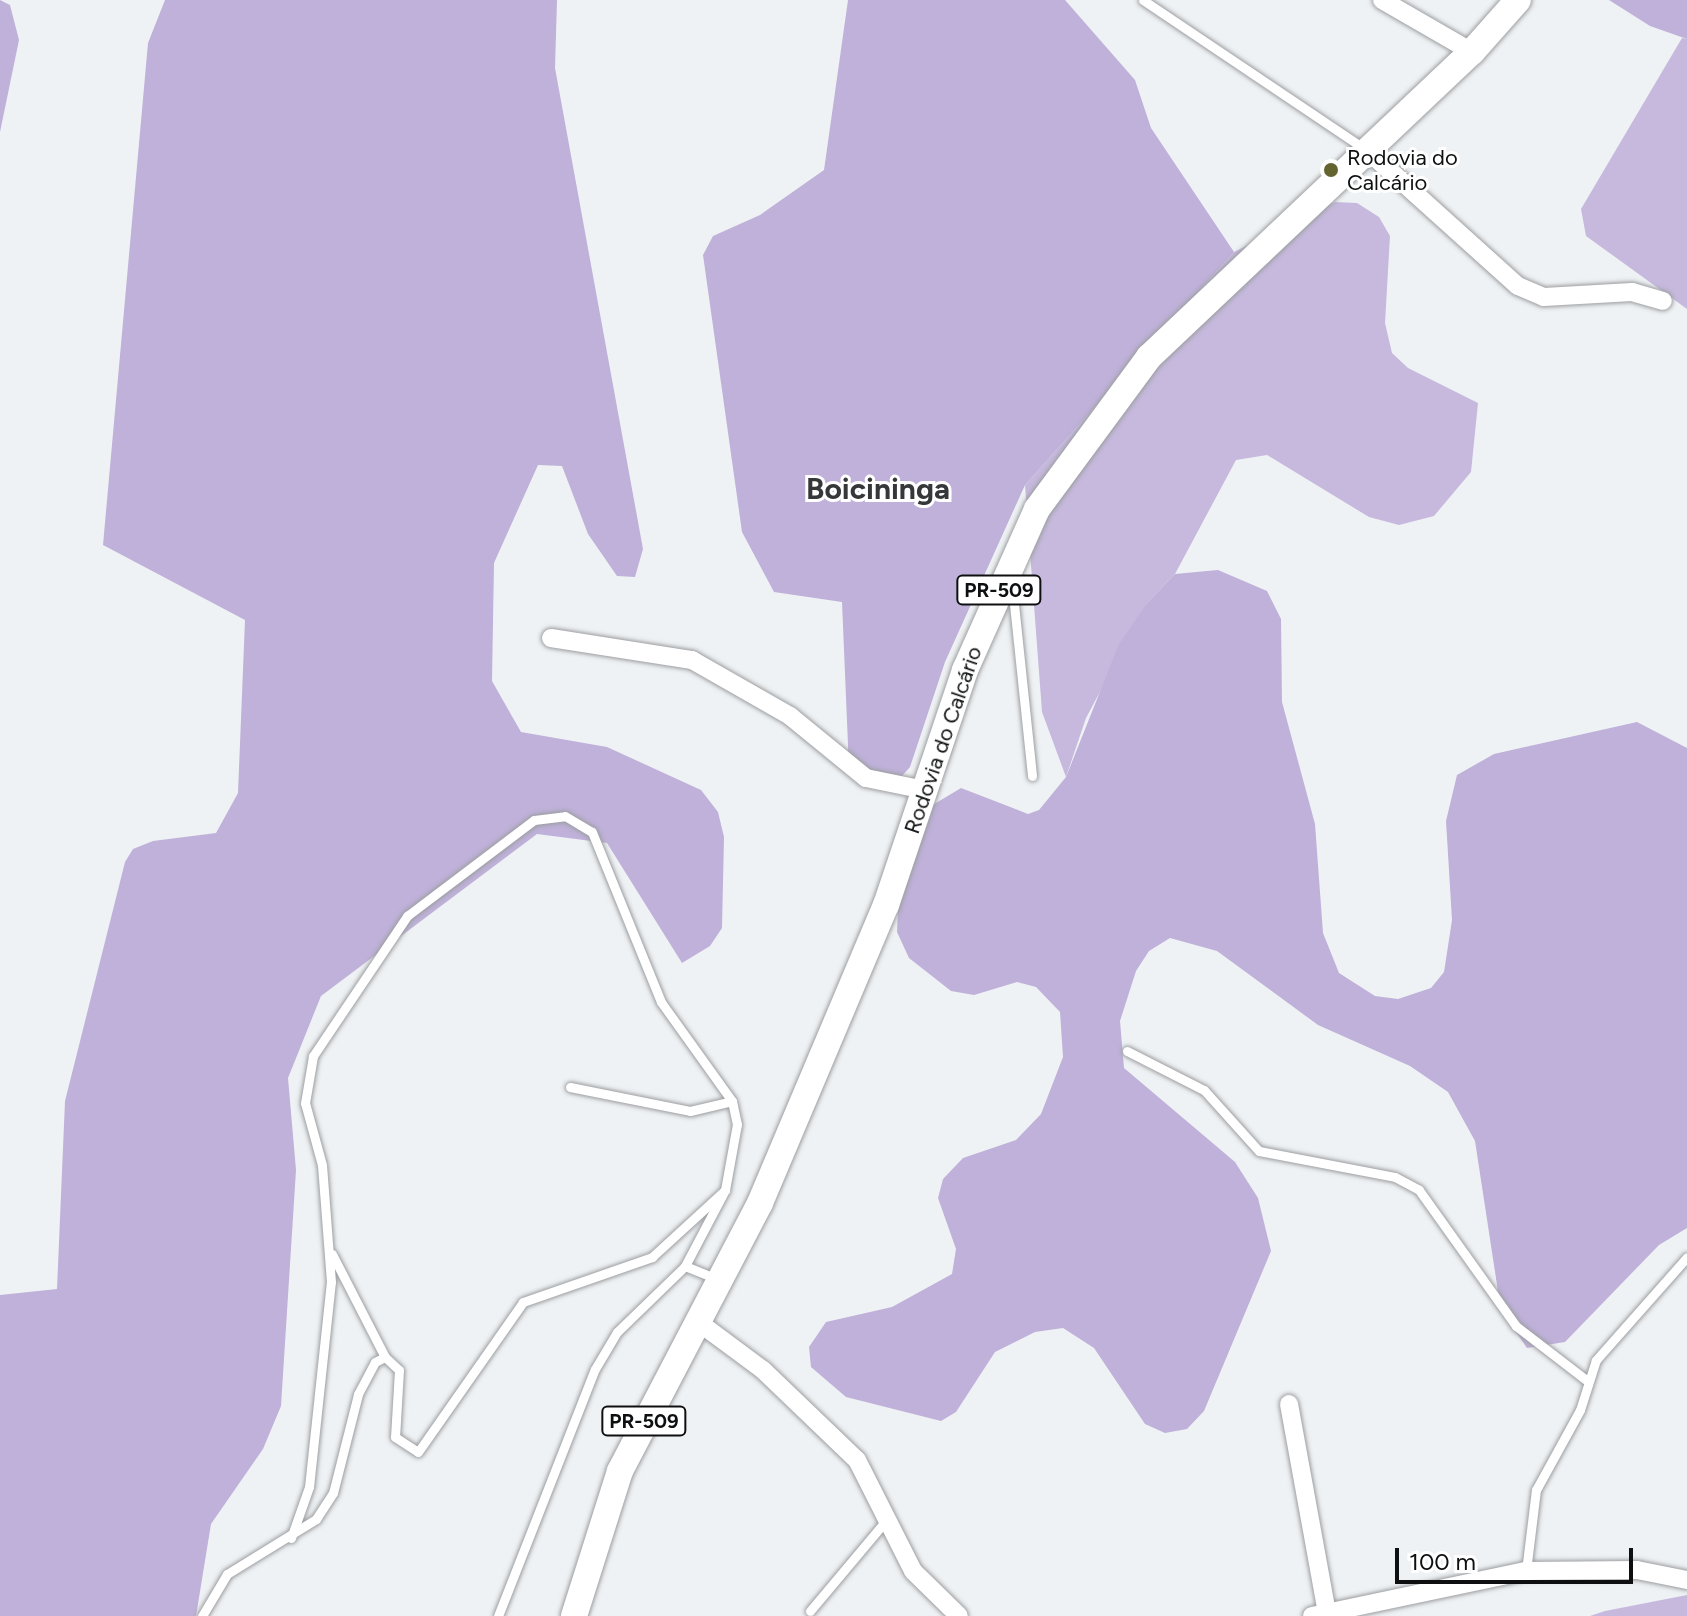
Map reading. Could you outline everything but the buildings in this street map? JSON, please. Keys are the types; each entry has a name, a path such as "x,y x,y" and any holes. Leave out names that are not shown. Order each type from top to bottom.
{"main road":[{"name":"Rodovia do Calcário","path":"574,1616 620,1471 721,1280 868,950 1011,565 1037,509 1149,357 1369,152 1472,52 1518,0"}],"street":[{"path":"1382,0 1472,52"},
{"path":"1369,152 1518,286 1544,297 1632,292 1663,301"},
{"path":"551,638 692,660 790,716 866,778 925,790"},
{"path":"697,1321 763,1370 857,1460 913,1571 959,1616"},
{"path":"1289,1404 1320,1614 1526,1571 1637,1570 1687,1580"}],"lane":[{"path":"1143,0 1369,152"},
{"path":"1011,565 1032,776"},
{"path":"291,1538 309,1487 330,1250 322,1165 305,1103 313,1056 407,916 534,820 565,816 592,832 661,1002 732,1101 737,1124 725,1190 685,1266 617,1332 595,1369 498,1616"},
{"path":"1127,1051 1217,1100 1259,1151 1395,1177 1419,1190 1516,1326 1586,1380"},
{"path":"570,1087 690,1111 732,1101"},
{"path":"330,1250 385,1357 402,1382 395,1437 418,1452 523,1302 652,1257 725,1190"},
{"path":"1526,1571 1536,1490 1580,1410 1586,1380 1609,1339 1687,1257"},
{"path":"685,1266 721,1280"},
{"path":"202,1616 227,1574 291,1538 316,1519 333,1493 363,1382 385,1357"},
{"path":"810,1611 888,1518"}],"shaded area":[{"path":"0,0 10,5 19,40 0,132"},
{"path":"165,0 557,0 555,68 643,549 635,577 617,576 588,534 562,466 538,465 494,563 492,681 521,732 607,747 701,790 718,812 724,837 722,928 710,946 682,963 607,843 537,834 321,996 288,1078 296,1170 281,1406 263,1449 211,1524 196,1616 0,1616 0,1295 57,1289 65,1101 125,862 133,849 153,841 216,833 238,793 245,620 103,545 148,43"},
{"path":"848,0 1065,0 1135,80 1151,128 1234,252 1025,485 945,662 910,767 894,785 849,769 842,602 774,592 742,532 703,255 713,236 760,215 824,170"},
{"path":"1609,0 1687,0 1687,39 1650,26"},
{"path":"1682,38 1687,39 1687,309 1586,236 1581,209"},
{"path":"1335,202 1357,203 1379,217 1390,236 1385,323 1392,353 1408,368 1478,403 1471,472 1434,516 1399,525 1369,517 1267,455 1236,460 1175,574 1148,602 1086,718 1066,777 1042,712 1025,485 1234,252"},
{"path":"1218,570 1267,591 1281,619 1282,702 1315,824 1323,933 1339,973 1375,996 1398,999 1431,988 1444,972 1452,920 1446,821 1457,775 1494,754 1637,722 1687,748 1687,1228 1659,1245 1565,1342 1527,1348 1501,1311 1475,1141 1448,1092 1410,1066 1318,1025 1217,951 1170,938 1149,951 1136,971 1120,1021 1124,1068 1235,1162 1258,1198 1271,1251 1204,1411 1187,1429 1165,1433 1145,1424 1094,1348 1063,1328 1035,1332 995,1352 956,1412 941,1421 846,1397 811,1367 809,1347 826,1322 892,1307 952,1274 956,1249 938,1198 943,1179 963,1158 1016,1140 1041,1114 1063,1057 1060,1012 1036,987 1017,982 974,995 951,991 909,958 897,932 898,907 931,806 961,788 1028,814 1039,810 1066,777 1119,644 1148,602 1175,574"},
{"path":"1687,1595 1687,1616 1590,1616 1605,1611"}],"place":[{"name":"Rodovia do Calcário","path":"1331,170"}],"district":[{"name":"Boicininga","path":"878,489"}]}
